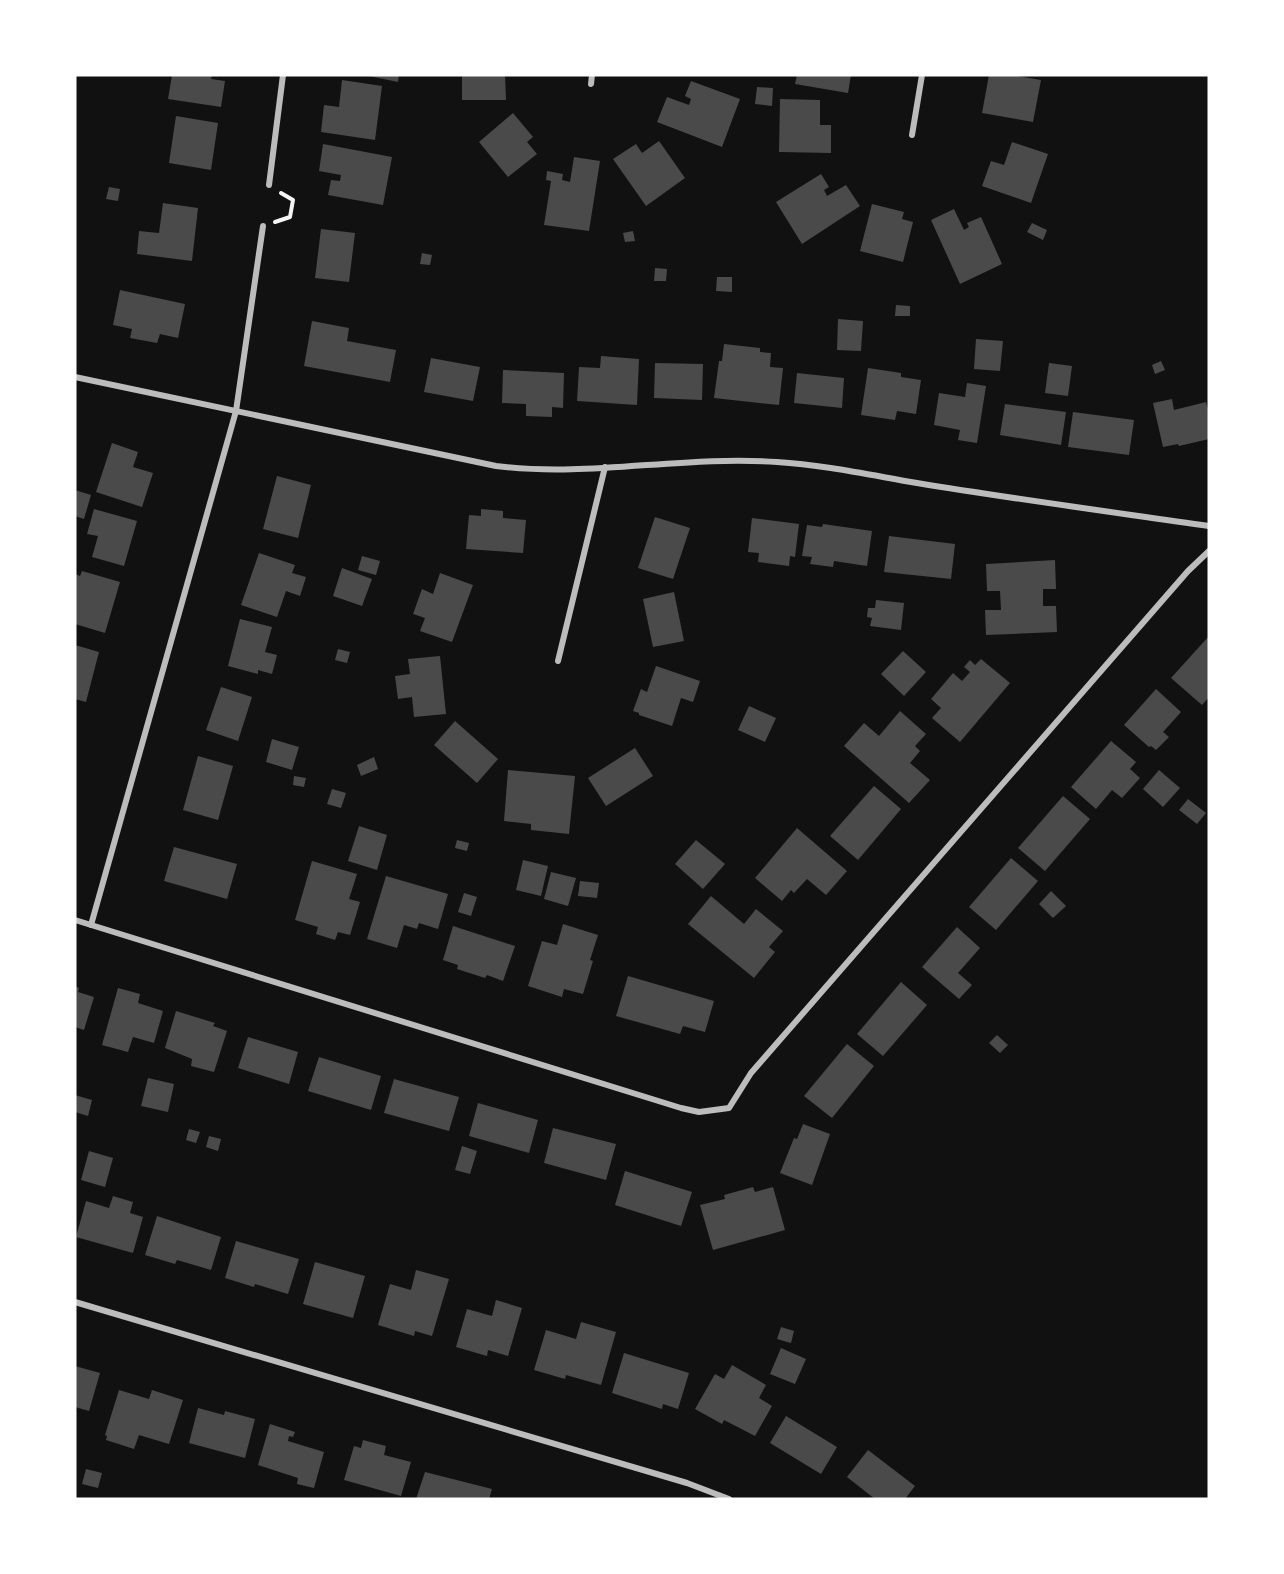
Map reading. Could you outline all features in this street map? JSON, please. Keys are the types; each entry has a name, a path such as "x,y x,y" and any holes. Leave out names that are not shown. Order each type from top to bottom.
{"street":[{"path":"268,185 283,75"},
{"path":"591,84 592,75"},
{"path":"912,135 922,75"},
{"path":"91,925 236,411 263,226"},
{"path":"75,377 496,466 526,470 568,471 728,460 816,465 916,483 1209,526"},
{"path":"558,661 604,467"},
{"path":"75,920 681,1108 699,1112 729,1108 751,1073 1188,571 1209,551"},
{"path":"75,1302 687,1483 729,1499"}],"path":[{"path":"263,226 290,217 293,200 268,185"}],"building":[{"path":"172,75 212,75 211,79 225,81 221,107 168,99"},
{"path":"364,75 399,75 398,82"},
{"path":"462,75 505,75 506,100 462,100"},
{"path":"797,75 851,75 848,93 795,84"},
{"path":"989,75 1012,75 1041,80 1033,122 982,113"},
{"path":"342,80 382,86 375,140 321,132 324,105 339,107"},
{"path":"691,81 740,99 722,147 657,122 667,97 689,105 691,99 685,96"},
{"path":"757,87 773,88 772,106 755,104"},
{"path":"780,99 820,100 820,125 831,125 831,153 779,152"},
{"path":"513,113 533,137 527,142 537,154 508,177 479,142"},
{"path":"176,116 218,123 211,170 169,163"},
{"path":"659,141 685,178 646,206 613,159 636,144 642,153"},
{"path":"1012,142 1048,154 1031,203 982,186 991,161 1004,165"},
{"path":"323,144 392,157 383,205 328,195 331,180 340,181 341,175 319,171"},
{"path":"574,157 600,161 589,231 544,225 551,181 546,180 547,171 563,174 562,180 570,182"},
{"path":"821,174 829,187 824,190 827,196 846,185 860,206 802,244 776,202"},
{"path":"109,187 120,189 118,201 106,199"},
{"path":"163,203 198,208 192,261 137,254 139,231 159,233"},
{"path":"872,204 904,212 902,219 913,222 903,262 860,251"},
{"path":"954,209 964,230 969,227 967,223 981,217 1002,264 960,284 931,220"},
{"path":"1032,223 1047,230 1043,240 1027,232"},
{"path":"321,229 355,233 349,282 315,278"},
{"path":"633,231 635,241 625,242 623,233"},
{"path":"422,253 432,255 430,265 420,264"},
{"path":"655,268 667,269 666,281 654,281"},
{"path":"717,277 732,277 732,292 716,291"},
{"path":"120,290 185,304 178,338 160,334 157,343 130,338 132,329 113,325"},
{"path":"896,305 910,306 910,316 895,316"},
{"path":"838,319 863,321 861,351 837,350"},
{"path":"312,321 349,328 347,341 396,350 390,382 304,366"},
{"path":"976,339 1003,341 1000,371 974,369"},
{"path":"724,344 760,348 760,352 771,353 770,367 783,368 779,405 714,398 719,361 722,361"},
{"path":"601,356 639,359 637,405 577,401 579,367 600,368"},
{"path":"431,358 480,367 473,401 424,392"},
{"path":"1161,361 1165,370 1155,374 1152,365"},
{"path":"655,363 703,364 702,400 654,398"},
{"path":"1049,363 1072,366 1068,396 1045,393"},
{"path":"868,368 901,373 901,377 921,380 916,414 897,411 895,420 861,415"},
{"path":"503,370 564,373 563,408 552,407 552,417 526,416 526,404 502,403"},
{"path":"797,373 844,378 842,408 794,403"},
{"path":"967,383 986,386 977,443 958,440 960,430 934,425 939,393 965,397"},
{"path":"1172,399 1174,410 1206,402 1209,413 1209,439 1163,447 1153,403"},
{"path":"1005,404 1066,412 1061,445 1000,435"},
{"path":"1073,412 1134,420 1129,455 1068,447"},
{"path":"112,443 138,452 133,467 153,473 142,507 96,492"},
{"path":"277,476 311,485 298,538 263,529"},
{"path":"75,490 91,495 84,519 75,516"},
{"path":"94,509 137,521 124,566 92,557 98,536 87,534"},
{"path":"481,509 503,511 503,518 526,520 523,553 466,549 469,515 481,516"},
{"path":"655,517 690,528 673,579 638,568"},
{"path":"752,518 799,524 795,557 790,556 789,566 758,562 759,553 748,552"},
{"path":"823,524 872,531 867,566 834,561 833,567 810,564 812,557 802,556 807,525 822,527"},
{"path":"889,536 955,544 951,579 884,572"},
{"path":"259,553 295,565 292,573 306,577 300,596 286,591 277,617 241,605"},
{"path":"362,556 380,561 376,575 358,570"},
{"path":"1055,560 1056,589 1043,589 1043,606 1056,606 1057,632 986,635 985,610 1001,610 1000,591 987,591 986,564"},
{"path":"342,568 372,579 362,606 333,596"},
{"path":"82,571 120,582 105,633 75,624 75,574 80,576"},
{"path":"440,573 473,585 452,642 420,631 425,618 413,614 422,589 433,594"},
{"path":"674,592 684,641 653,647 643,599"},
{"path":"876,600 904,603 901,630 870,626 872,618 867,617 868,608 875,608"},
{"path":"240,619 272,627 265,652 277,655 272,674 258,670 258,674 228,666"},
{"path":"1209,636 1209,697 1202,705 1171,678"},
{"path":"75,645 99,652 86,702 75,699"},
{"path":"338,649 350,652 347,663 335,660"},
{"path":"903,651 926,672 904,696 881,674"},
{"path":"440,656 446,714 414,717 412,697 398,699 395,676 410,674 408,659"},
{"path":"981,659 1010,683 960,742 932,718 941,708 931,699 953,673 962,681 970,672 964,667 970,660 975,665"},
{"path":"656,666 700,681 693,702 681,698 672,726 633,711 641,689 647,692"},
{"path":"221,687 252,697 238,741 206,730"},
{"path":"1156,689 1181,712 1163,732 1169,737 1156,750 1149,747 1124,725"},
{"path":"749,706 776,718 765,742 738,730"},
{"path":"900,711 926,734 915,746 920,751 910,763 930,780 909,803 844,746 864,723 879,736"},
{"path":"455,721 498,759 477,783 434,745"},
{"path":"272,739 299,747 292,770 266,762"},
{"path":"1111,741 1136,762 1130,769 1140,778 1122,798 1112,790 1096,809 1071,787"},
{"path":"635,748 653,776 606,806 588,778"},
{"path":"198,756 233,766 218,820 183,810"},
{"path":"374,757 378,769 361,776 357,765"},
{"path":"508,770 575,776 569,834 531,830 531,824 504,821"},
{"path":"1159,770 1180,788 1163,807 1143,789"},
{"path":"294,776 306,778 304,787 293,785"},
{"path":"874,786 901,809 858,860 830,836"},
{"path":"332,789 346,793 341,808 327,804"},
{"path":"1063,796 1090,819 1045,871 1018,848"},
{"path":"1188,799 1206,813 1197,824 1179,810"},
{"path":"359,826 387,835 377,870 348,861"},
{"path":"797,828 847,871 826,895 807,879 794,893 791,890 782,901 755,878"},
{"path":"457,840 469,843 467,851 455,848"},
{"path":"696,840 725,864 703,889 675,864"},
{"path":"174,847 237,864 227,899 164,881"},
{"path":"1011,858 1038,881 996,930 969,907"},
{"path":"523,860 548,866 541,896 516,890"},
{"path":"312,861 357,874 349,899 360,902 350,935 338,932 335,940 316,934 318,927 295,920"},
{"path":"551,872 576,878 568,906 544,899"},
{"path":"386,876 448,894 438,929 419,923 417,929 404,925 397,948 367,939"},
{"path":"580,881 599,883 597,898 578,896"},
{"path":"1051,891 1066,906 1053,918 1039,904"},
{"path":"464,893 477,897 471,916 458,912"},
{"path":"711,896 744,924 756,909 783,931 769,947 775,952 754,978 688,924"},
{"path":"563,924 598,935 583,994 564,989 562,997 528,986 542,941 557,945"},
{"path":"453,926 515,946 503,981 457,969 458,965 443,960"},
{"path":"957,927 980,948 958,973 972,985 959,999 922,967"},
{"path":"628,976 714,1001 705,1032 683,1026 680,1034 616,1016"},
{"path":"901,982 927,1005 883,1056 857,1034"},
{"path":"75,986 79,988 78,992 94,997 84,1030 75,1027"},
{"path":"118,988 140,994 138,1003 163,1011 154,1043 133,1037 128,1052 102,1045"},
{"path":"176,1011 215,1023 213,1026 227,1031 214,1072 191,1066 192,1059 165,1048"},
{"path":"997,1035 1008,1045 1000,1053 989,1043"},
{"path":"248,1037 298,1052 289,1084 238,1068"},
{"path":"847,1044 874,1066 832,1118 804,1096"},
{"path":"319,1057 381,1076 371,1110 308,1091"},
{"path":"148,1078 174,1084 168,1112 141,1106"},
{"path":"394,1079 459,1097 449,1131 384,1113"},
{"path":"75,1095 92,1100 88,1116 75,1112"},
{"path":"478,1103 538,1120 529,1153 469,1136"},
{"path":"803,1124 830,1134 812,1185 780,1173 794,1138 797,1139"},
{"path":"553,1128 616,1144 606,1180 544,1163"},
{"path":"189,1129 200,1132 196,1143 186,1140"},
{"path":"209,1136 221,1139 218,1151 206,1147"},
{"path":"462,1146 477,1151 470,1174 455,1170"},
{"path":"89,1151 113,1158 105,1187 81,1180"},
{"path":"625,1171 692,1192 681,1226 615,1205"},
{"path":"753,1187 755,1192 773,1187 785,1230 713,1250 700,1205 725,1199 724,1195"},
{"path":"113,1196 133,1202 130,1213 143,1217 133,1253 76,1237 86,1201 109,1208"},
{"path":"157,1216 221,1237 211,1270 177,1260 175,1264 145,1255"},
{"path":"236,1241 299,1259 288,1294 225,1278"},
{"path":"315,1262 365,1276 353,1318 303,1304"},
{"path":"416,1270 449,1279 432,1336 415,1331 414,1336 378,1325 390,1284 411,1290"},
{"path":"496,1300 522,1308 508,1356 488,1350 487,1356 456,1347 467,1309 492,1316"},
{"path":"581,1322 616,1332 601,1385 566,1375 565,1379 534,1370 546,1330 576,1339"},
{"path":"781,1327 794,1331 791,1343 777,1339"},
{"path":"781,1348 806,1359 795,1384 770,1374"},
{"path":"624,1353 689,1373 678,1409 663,1404 662,1409 612,1393"},
{"path":"732,1365 766,1385 759,1398 772,1406 755,1436 724,1420 722,1424 695,1409 715,1374 724,1379"},
{"path":"75,1366 100,1373 89,1411 75,1407"},
{"path":"119,1390 149,1399 152,1390 183,1400 169,1444 139,1435 134,1449 106,1440 105,1435"},
{"path":"198,1408 224,1415 225,1411 255,1419 245,1458 189,1443"},
{"path":"786,1416 837,1447 821,1474 770,1443"},
{"path":"270,1424 295,1432 293,1437 289,1436 288,1441 324,1452 314,1488 297,1484 298,1478 258,1465"},
{"path":"363,1440 386,1446 384,1455 411,1462 401,1496 344,1480 354,1446 361,1448"},
{"path":"868,1450 915,1486 905,1499 875,1499 847,1477"},
{"path":"86,1469 102,1473 98,1488 82,1484"},
{"path":"425,1472 492,1489 489,1499 416,1499"}]}
